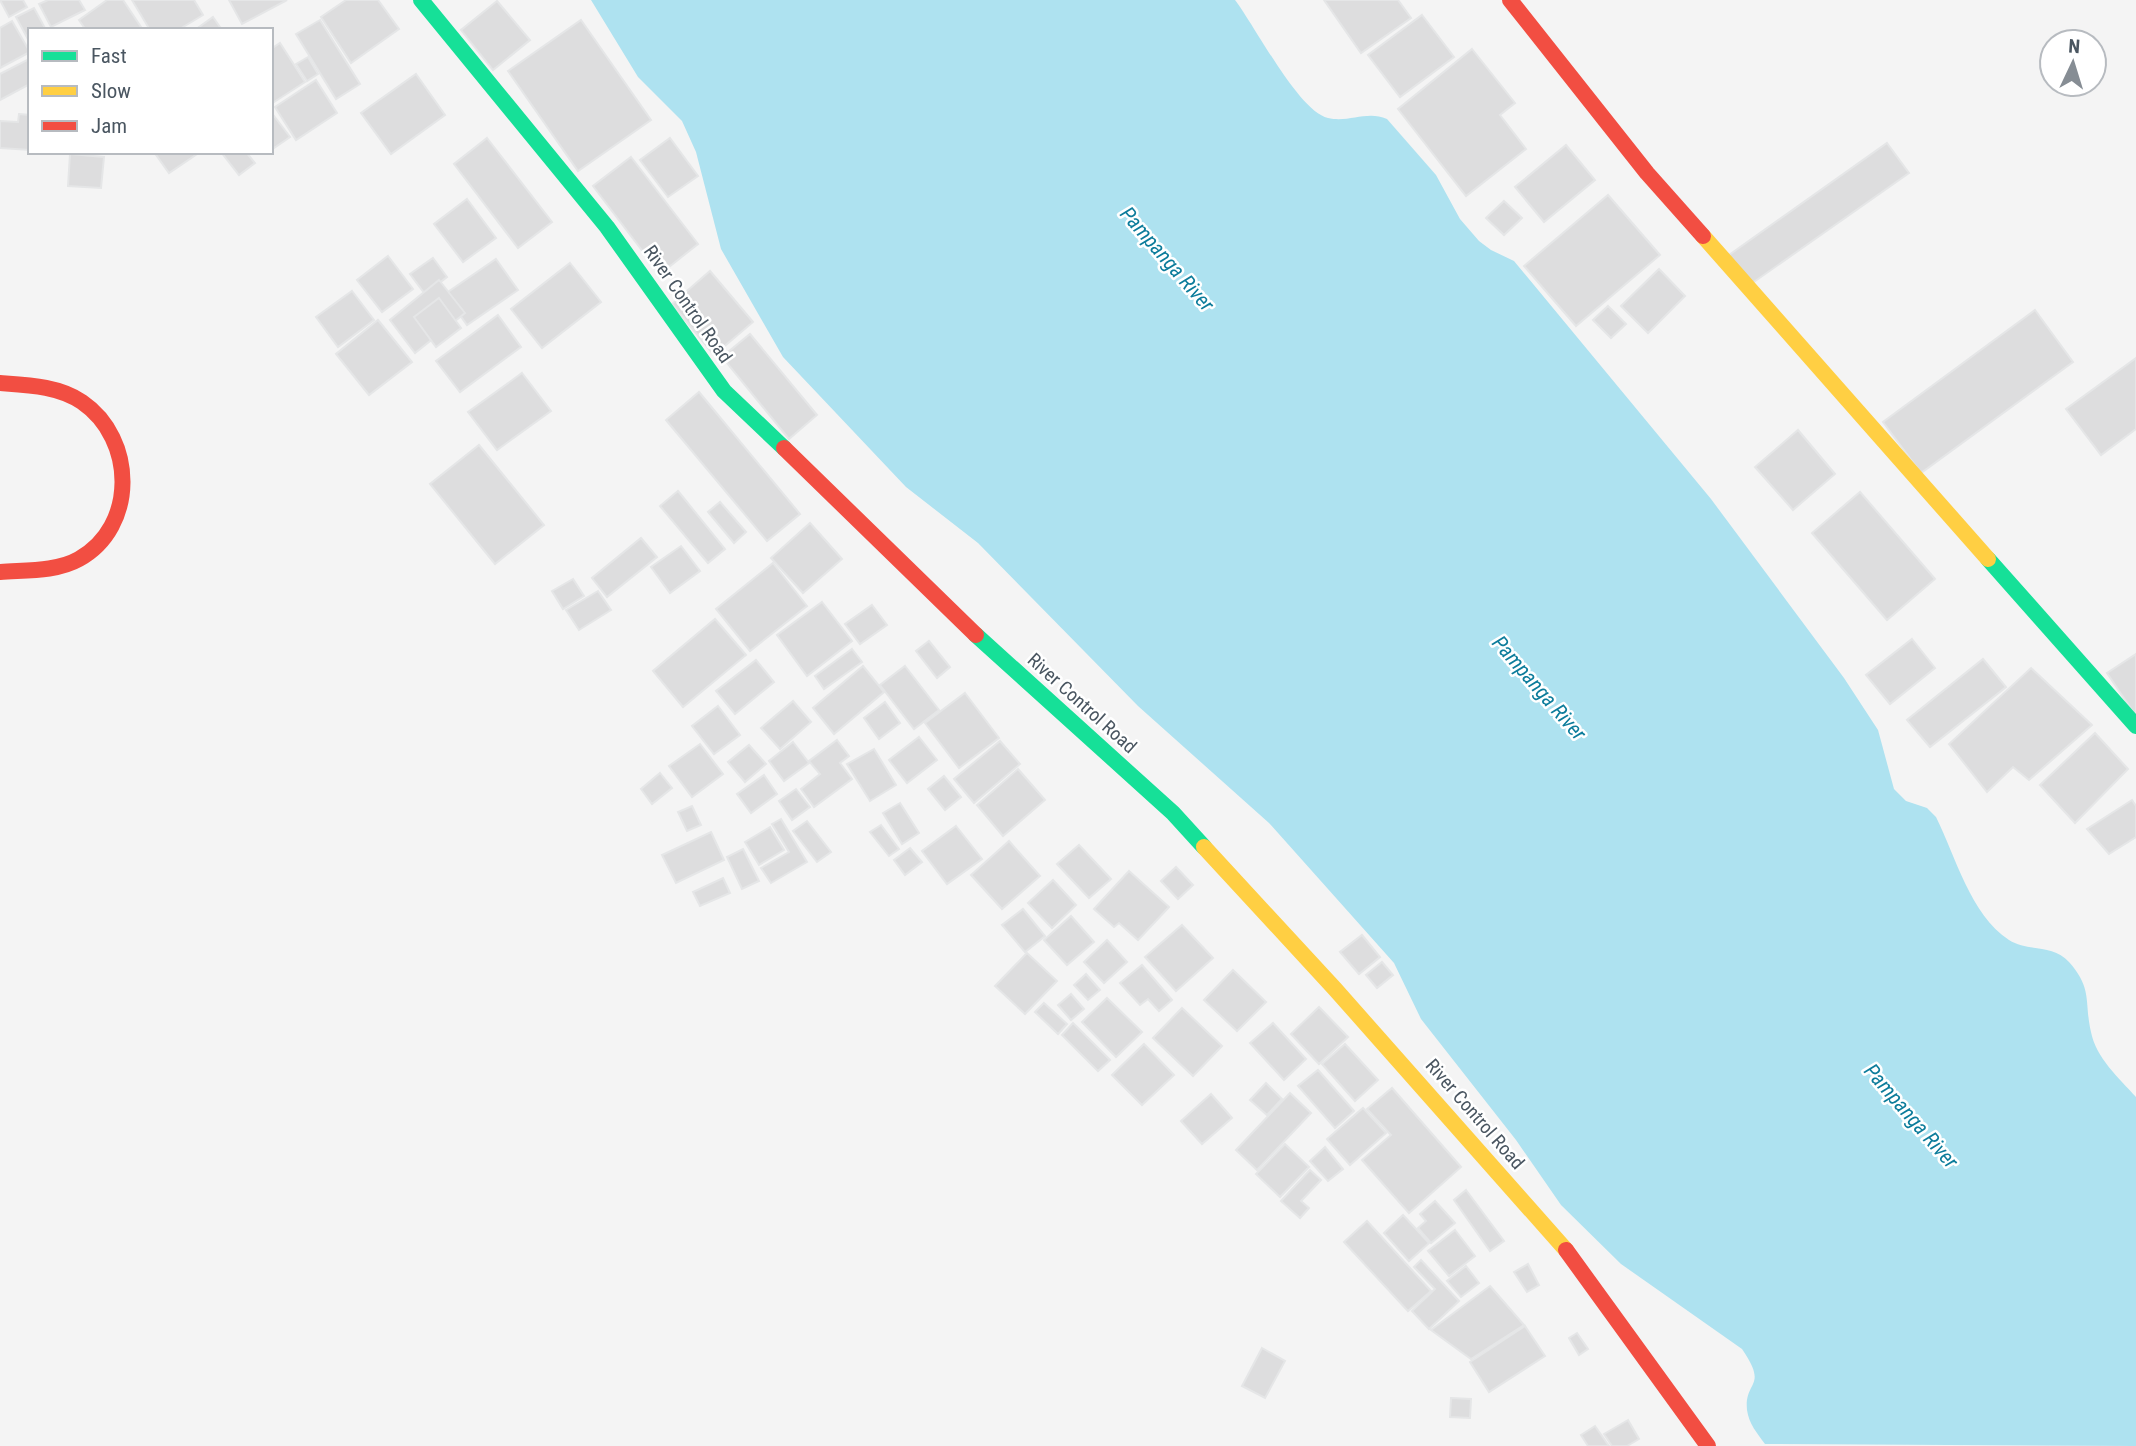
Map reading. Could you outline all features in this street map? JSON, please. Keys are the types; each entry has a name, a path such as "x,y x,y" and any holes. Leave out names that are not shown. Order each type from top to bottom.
{"street":[{"name":"River Control Road","path":"421,0 607,227 724,391 845,505 984,643 1173,813 1344,999 1560,1242 1708,1446"},
{"path":"1510,0 1647,173 2136,726"},
{"path":"0,383 60,392 90,408 109,431 122,462 125,492 116,521 102,543 78,560 43,569 0,572"}],"water":[{"name":"Pampanga River","path":"591,0 1235,0 1291,85 1316,112 1336,119 1372,116 1387,119 1436,175 1460,219 1479,241 1514,261 1711,499 1844,678 1878,730 1894,789 1906,801 1927,808 1936,817 1965,884 1995,929 2016,944 2048,950 2063,956 2082,980 2091,1032 2098,1050 2109,1067 2136,1097 2136,1446 1765,1444 1748,1415 1747,1400 1755,1378 1742,1349 1621,1264 1561,1205 1516,1140 1421,1019 1394,963 1269,823 1138,706 978,543 906,487 783,357 721,249 696,152 682,121 638,77"}],"building":[{"path":"0,0 23,0 27,7 9,17"},
{"path":"48,0 79,0 85,10 51,27 39,4"},
{"path":"107,0 123,0 142,28 85,28 79,20"},
{"path":"132,0 194,0 203,15 181,28 149,28"},
{"path":"229,0 287,0 242,24"},
{"path":"346,0 378,0 399,29 351,63 321,17"},
{"path":"1324,0 1398,0 1411,18 1361,53"},
{"path":"497,1 530,40 493,70 461,30"},
{"path":"34,8 45,28 28,28 28,39 16,17"},
{"path":"1422,15 1454,57 1400,97 1368,55"},
{"path":"213,17 221,28 198,28"},
{"path":"320,20 360,84 336,99 296,34"},
{"path":"581,20 651,120 578,171 508,71"},
{"path":"12,21 28,53 0,68 0,28"},
{"path":"280,43 305,82 273,103 273,48"},
{"path":"1472,49 1515,103 1500,115 1526,149 1466,196 1398,109"},
{"path":"308,57 318,74 307,81 296,64"},
{"path":"28,60 28,85 0,100 0,74"},
{"path":"416,74 445,115 391,154 361,113"},
{"path":"316,80 337,113 296,140 275,107"},
{"path":"19,114 28,115 28,150 0,148 0,121 18,122"},
{"path":"273,115 290,137 273,149"},
{"path":"487,138 552,222 518,248 454,164"},
{"path":"670,138 698,176 668,197 640,160"},
{"path":"1887,143 1909,173 1751,284 1729,255"},
{"path":"1566,145 1595,180 1544,222 1515,187"},
{"path":"70,154 104,157 101,188 68,186"},
{"path":"155,154 197,154 169,173"},
{"path":"223,154 248,154 255,163 239,175"},
{"path":"631,157 698,244 660,274 593,186"},
{"path":"1608,195 1660,255 1576,326 1524,266"},
{"path":"467,199 496,238 463,262 434,224"},
{"path":"1504,201 1522,218 1504,235 1486,218"},
{"path":"388,256 413,289 382,312 357,280"},
{"path":"433,258 447,277 425,294 410,274"},
{"path":"496,259 518,290 467,325 445,294"},
{"path":"570,263 601,302 542,348 511,309"},
{"path":"1659,269 1685,296 1648,333 1621,306"},
{"path":"710,271 753,322 714,355 672,304"},
{"path":"439,280 465,313 415,353 390,320"},
{"path":"352,291 374,320 338,347 316,317"},
{"path":"439,298 461,328 436,347 414,317"},
{"path":"1608,306 1626,324 1611,338 1593,320"},
{"path":"2035,310 2073,362 1921,473 1883,422"},
{"path":"498,315 521,347 460,392 436,361"},
{"path":"378,320 412,362 369,395 336,354"},
{"path":"750,334 817,415 789,439 722,357"},
{"path":"2136,358 2136,429 2101,455 2066,409"},
{"path":"522,373 551,411 497,450 468,412"},
{"path":"699,392 800,514 767,541 666,420"},
{"path":"1798,430 1835,474 1793,510 1755,467"},
{"path":"479,445 544,525 495,564 430,484"},
{"path":"678,491 725,549 708,563 660,506"},
{"path":"1860,492 1935,579 1887,620 1812,533"},
{"path":"720,502 746,532 734,543 708,512"},
{"path":"810,523 842,559 803,593 771,558"},
{"path":"641,538 657,557 607,597 592,578"},
{"path":"681,546 700,571 670,593 651,567"},
{"path":"773,563 807,606 750,651 716,609"},
{"path":"573,579 584,596 563,609 552,591"},
{"path":"598,591 611,610 579,630 566,610"},
{"path":"822,602 852,641 807,676 777,635"},
{"path":"872,605 887,625 860,644 845,624"},
{"path":"715,619 746,655 683,707 653,671"},
{"path":"1912,639 1935,668 1890,704 1866,675"},
{"path":"929,641 950,667 937,678 916,651"},
{"path":"852,649 862,662 824,689 815,676"},
{"path":"2136,654 2136,716 2107,673"},
{"path":"1983,659 2006,687 1930,747 1907,720"},
{"path":"756,660 774,682 735,714 716,691"},
{"path":"863,666 884,692 834,734 813,708"},
{"path":"905,666 939,710 914,729 880,685"},
{"path":"2031,668 2092,725 2029,780 2013,767 1987,792 1949,744"},
{"path":"965,693 999,738 959,768 925,723"},
{"path":"793,701 811,722 780,749 761,728"},
{"path":"885,702 900,723 879,739 864,718"},
{"path":"718,706 740,735 714,754 692,726"},
{"path":"2095,733 2128,769 2075,823 2040,785"},
{"path":"919,737 937,760 907,783 889,760"},
{"path":"837,740 849,756 840,763 852,779 814,807 801,789 820,774 809,761"},
{"path":"1000,741 1020,764 974,803 954,779"},
{"path":"793,742 809,763 784,781 769,761"},
{"path":"700,744 723,774 692,797 669,766"},
{"path":"749,745 766,764 745,782 728,762"},
{"path":"874,749 896,785 870,801 847,764"},
{"path":"1018,769 1045,800 1003,836 977,805"},
{"path":"660,773 672,788 652,804 641,789"},
{"path":"764,775 777,794 751,813 737,794"},
{"path":"944,776 961,797 945,810 928,789"},
{"path":"796,789 810,807 792,820 779,801"},
{"path":"2132,800 2136,806 2136,837 2109,854 2087,829"},
{"path":"900,803 919,833 902,844 883,813"},
{"path":"692,806 701,825 687,831 678,812"},
{"path":"781,819 807,862 771,883 761,868 789,852 772,824"},
{"path":"807,821 831,852 817,862 793,831"},
{"path":"881,825 899,849 889,856 870,832"},
{"path":"956,826 982,859 947,884 922,851"},
{"path":"770,827 784,850 759,865 745,842"},
{"path":"711,832 724,860 676,883 662,855"},
{"path":"1009,841 1040,876 1002,909 971,875"},
{"path":"1079,845 1111,879 1089,898 1057,864"},
{"path":"910,848 922,862 905,875 894,860"},
{"path":"743,849 759,881 742,889 727,857"},
{"path":"1176,867 1193,885 1178,899 1161,881"},
{"path":"1129,871 1169,907 1138,940 1119,923 1114,927 1094,909"},
{"path":"723,878 730,893 700,906 693,892"},
{"path":"1053,880 1076,905 1052,928 1028,903"},
{"path":"1023,909 1045,936 1025,952 1002,925"},
{"path":"1071,916 1094,942 1067,965 1044,940"},
{"path":"1182,925 1213,958 1176,991 1145,957"},
{"path":"1362,935 1380,957 1359,974 1340,952"},
{"path":"1107,940 1127,962 1104,983 1084,962"},
{"path":"1027,953 1057,981 1025,1014 995,986"},
{"path":"1382,962 1393,975 1377,988 1366,975"},
{"path":"1142,965 1172,1000 1159,1011 1148,999 1140,1005 1120,983"},
{"path":"1233,970 1266,1002 1237,1031 1204,1000"},
{"path":"1086,974 1100,990 1088,1000 1074,985"},
{"path":"1071,994 1084,1009 1071,1020 1058,1005"},
{"path":"1107,998 1142,1032 1116,1057 1082,1022"},
{"path":"1044,1003 1067,1024 1058,1034 1035,1012"},
{"path":"1319,1007 1348,1037 1319,1064 1291,1034"},
{"path":"1182,1008 1222,1046 1193,1076 1153,1038"},
{"path":"1073,1023 1110,1060 1098,1071 1062,1035"},
{"path":"1273,1023 1306,1059 1284,1080 1250,1043"},
{"path":"1144,1044 1174,1075 1142,1105 1112,1075"},
{"path":"1345,1044 1378,1080 1355,1101 1322,1064"},
{"path":"1318,1070 1354,1111 1335,1128 1298,1086"},
{"path":"1266,1083 1282,1099 1267,1115 1250,1100"},
{"path":"1392,1088 1461,1167 1409,1213 1362,1160 1391,1135 1367,1109"},
{"path":"1290,1093 1311,1113 1257,1170 1236,1150"},
{"path":"1211,1094 1232,1118 1202,1144 1181,1121"},
{"path":"1363,1108 1386,1133 1350,1165 1327,1139"},
{"path":"1285,1144 1309,1167 1280,1197 1256,1174"},
{"path":"1325,1147 1343,1169 1328,1181 1310,1161"},
{"path":"1310,1170 1321,1180 1301,1201 1309,1208 1300,1218 1281,1201"},
{"path":"1466,1190 1504,1241 1490,1251 1454,1200"},
{"path":"1435,1201 1455,1223 1431,1243 1418,1228 1426,1221 1420,1214"},
{"path":"1403,1215 1429,1243 1409,1261 1384,1233"},
{"path":"1367,1221 1431,1291 1408,1311 1344,1242"},
{"path":"1455,1230 1475,1256 1449,1276 1428,1251"},
{"path":"1421,1260 1459,1301 1429,1329 1412,1311 1435,1289 1414,1267"},
{"path":"1528,1264 1539,1285 1527,1292 1514,1272"},
{"path":"1466,1266 1479,1283 1461,1297 1447,1281"},
{"path":"1490,1286 1524,1325 1471,1359 1431,1330"},
{"path":"1525,1326 1545,1356 1489,1392 1470,1362"},
{"path":"1577,1333 1588,1349 1579,1355 1569,1338"},
{"path":"1262,1348 1285,1361 1265,1398 1242,1386"},
{"path":"1451,1398 1471,1399 1470,1418 1450,1417"},
{"path":"1628,1420 1639,1439 1627,1446 1612,1446 1604,1434"},
{"path":"1595,1426 1609,1446 1588,1446 1581,1435"}],"traffic: fast":[{"path":"421,0 607,227 724,391 784,448"},
{"path":"1988,559 2136,726"},
{"path":"976,635 1173,813 1204,847"}],"traffic: slow":[{"path":"1703,236 1988,559"},
{"path":"1204,847 1335,989 1566,1250"}],"traffic: jam":[{"path":"1510,0 1647,173 1703,236"},
{"path":"0,383 53,389 82,402 100,418 112,438 120,459 122,482 120,505 112,526 98,545 70,563 50,568 0,572"},
{"path":"784,448 976,635"},
{"path":"1566,1250 1708,1446"}]}
